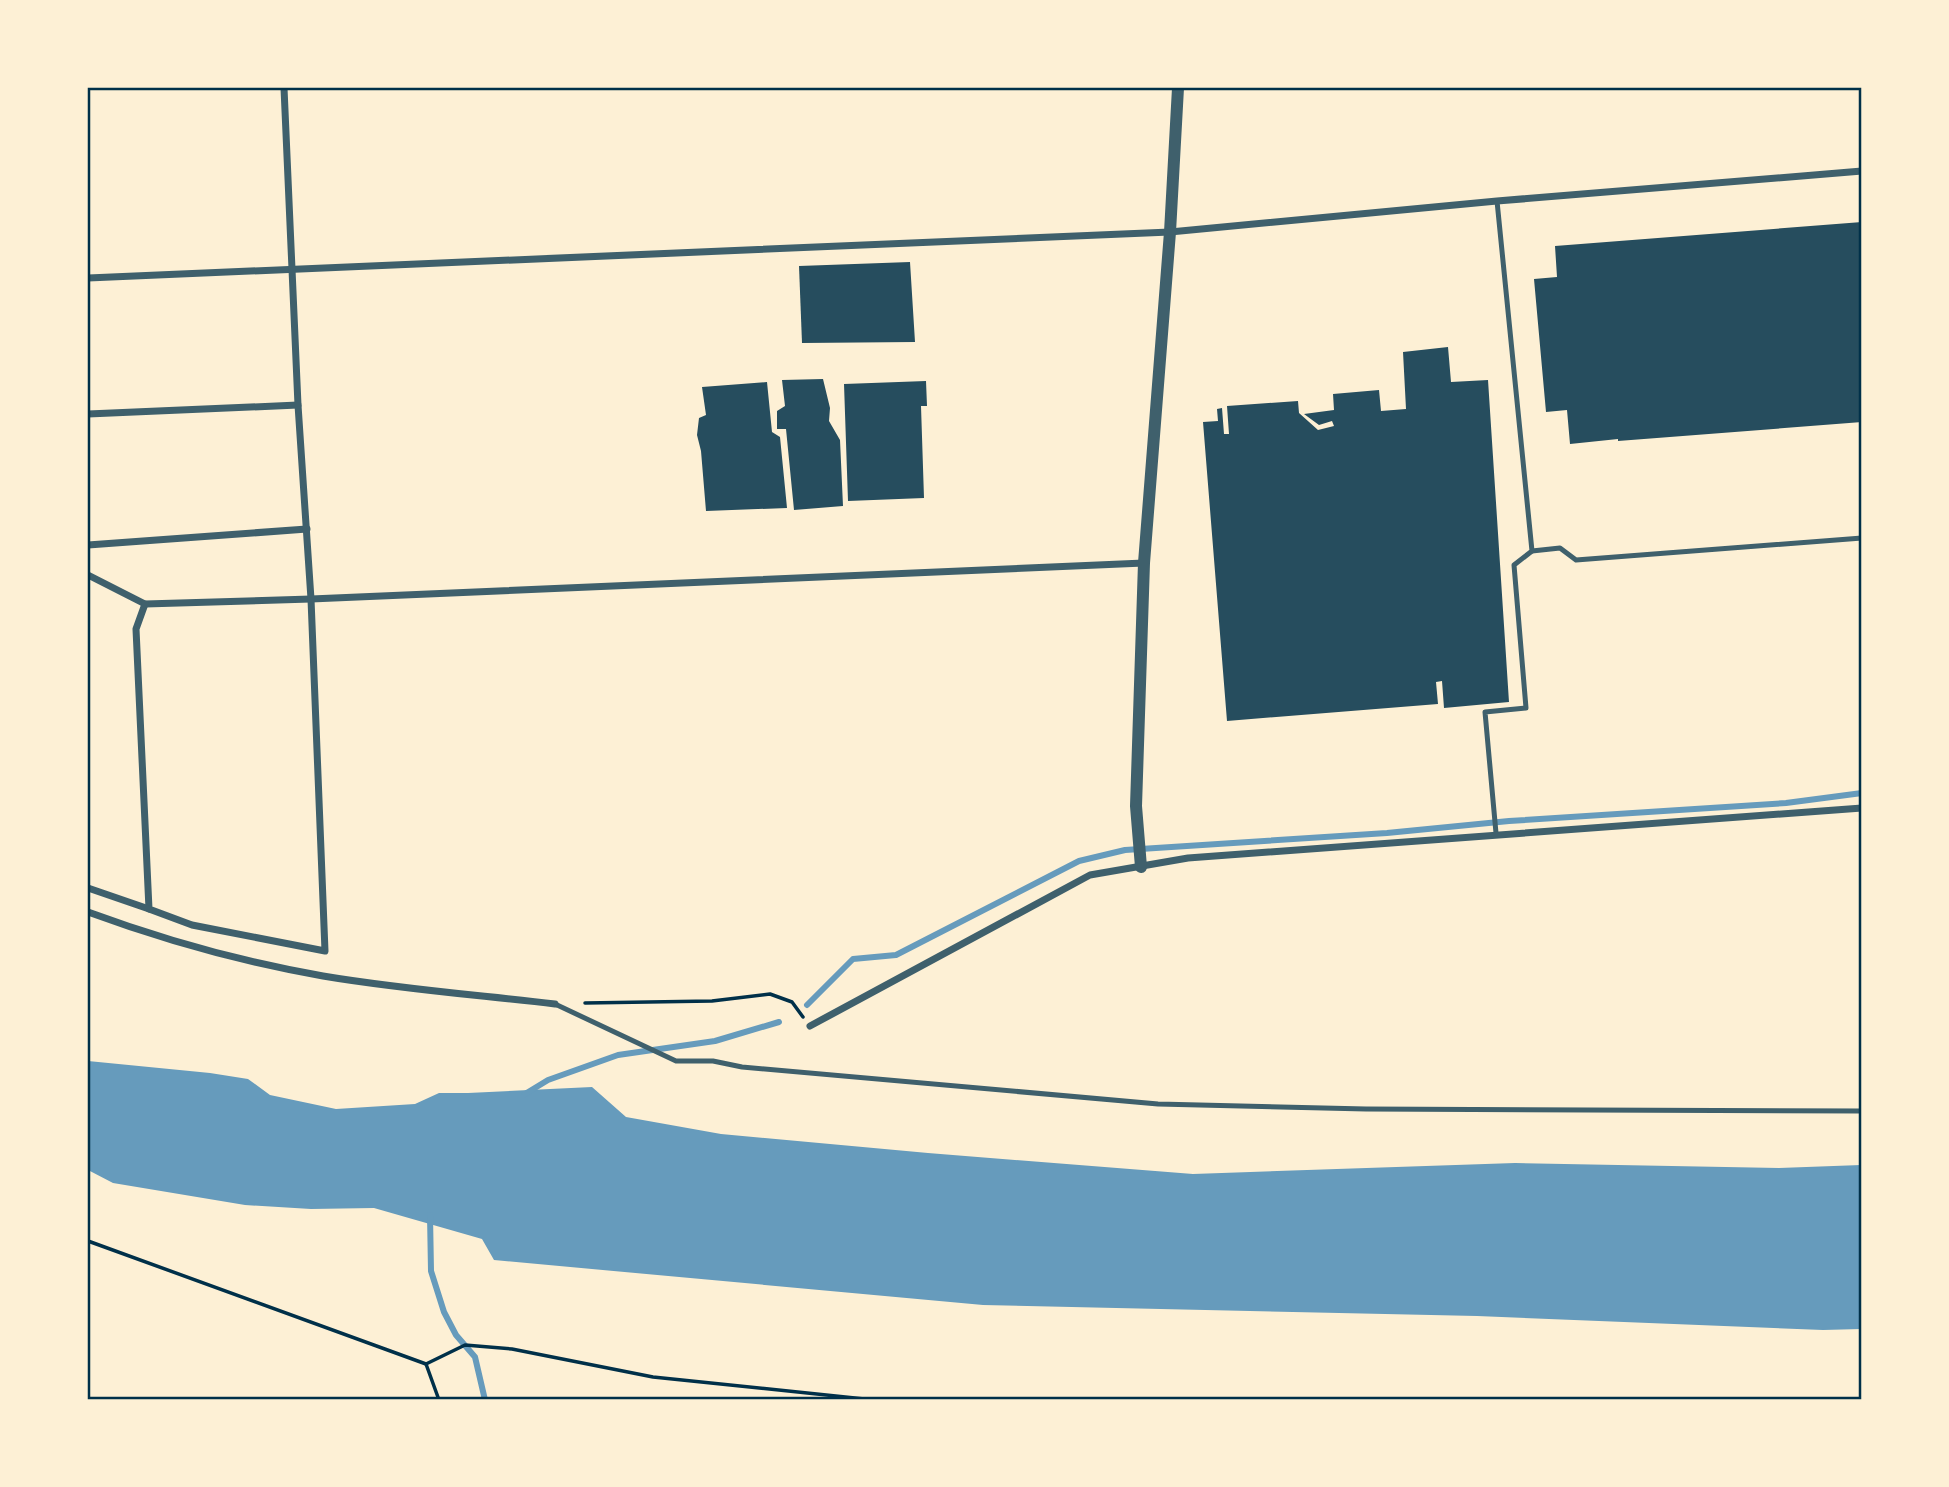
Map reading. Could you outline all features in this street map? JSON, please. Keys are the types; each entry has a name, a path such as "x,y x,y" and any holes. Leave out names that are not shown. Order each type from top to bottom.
{"street":[{"path":"88,888 192,925 325,951 312,599 298,405 284,88"},
{"path":"1140,865 1136,806 1144,563 1170,232 1178,88"},
{"path":"88,278 1170,232 1497,201 1861,171"},
{"path":"88,414 298,405"},
{"path":"88,545 307,529"},
{"path":"88,575 145,604 1144,563"},
{"path":"145,604 136,629 149,909"},
{"path":"810,1026 1090,876 1140,865 1188,858 1496,832 1861,807"},
{"path":"88,912 237,958 324,976 555,1004"}],"lane":[{"path":"1497,201 1532,551"},
{"path":"1496,832 1486,712 1526,708 1514,565 1532,551 1560,548 1576,560 1861,537"},
{"path":"555,1004 676,1061 713,1061 742,1067 1158,1104 1380,1109 1861,1111"}],"path":[{"path":"555,1004 712,1001 770,994 792,1002 810,1026"},
{"path":"88,1241 426,1364 465,1345 512,1349 653,1377 874,1399"},
{"path":"426,1364 439,1399"}],"water":[{"path":"88,1061 248,1079 270,1095 336,1109 415,1104 439,1093 592,1087 626,1117 721,1134 1193,1174 1515,1163 1779,1168 1861,1165 1861,1329 1823,1330 1477,1316 983,1305 494,1260 482,1239 374,1208 311,1209 245,1205 113,1183 88,1170"}],"building":[{"path":"1862,222 1862,422 1570,444 1567,410 1546,412 1534,279 1557,277 1555,246"},
{"path":"910,262 915,342 802,343 799,266"},
{"path":"1448,347 1451,382 1488,380 1509,702 1444,708 1442,681 1436,682 1438,704 1227,721 1203,422 1218,421 1217,409 1222,408 1224,434 1229,434 1227,406 1298,401 1299,413 1318,430 1334,426 1332,421 1319,425 1304,414 1334,410 1333,394 1379,390 1381,411 1406,409 1403,352"},
{"path":"823,379 830,408 829,421 840,440 843,506 794,510 786,429 777,429 777,411 785,406 782,380"},
{"path":"926,381 927,406 921,406 924,498 848,501 844,384"},
{"path":"767,382 772,432 780,437 787,508 706,511 697,435 699,418 706,415 702,387"}],"waterway":[{"path":"807,1005 853,959 896,955 1079,861 1125,850 1786,803 1862,793"},
{"path":"525,1094 548,1080 618,1055 715,1041 779,1022"},
{"path":"430,1215 431,1271 444,1312 456,1335 475,1357 485,1400"}]}
